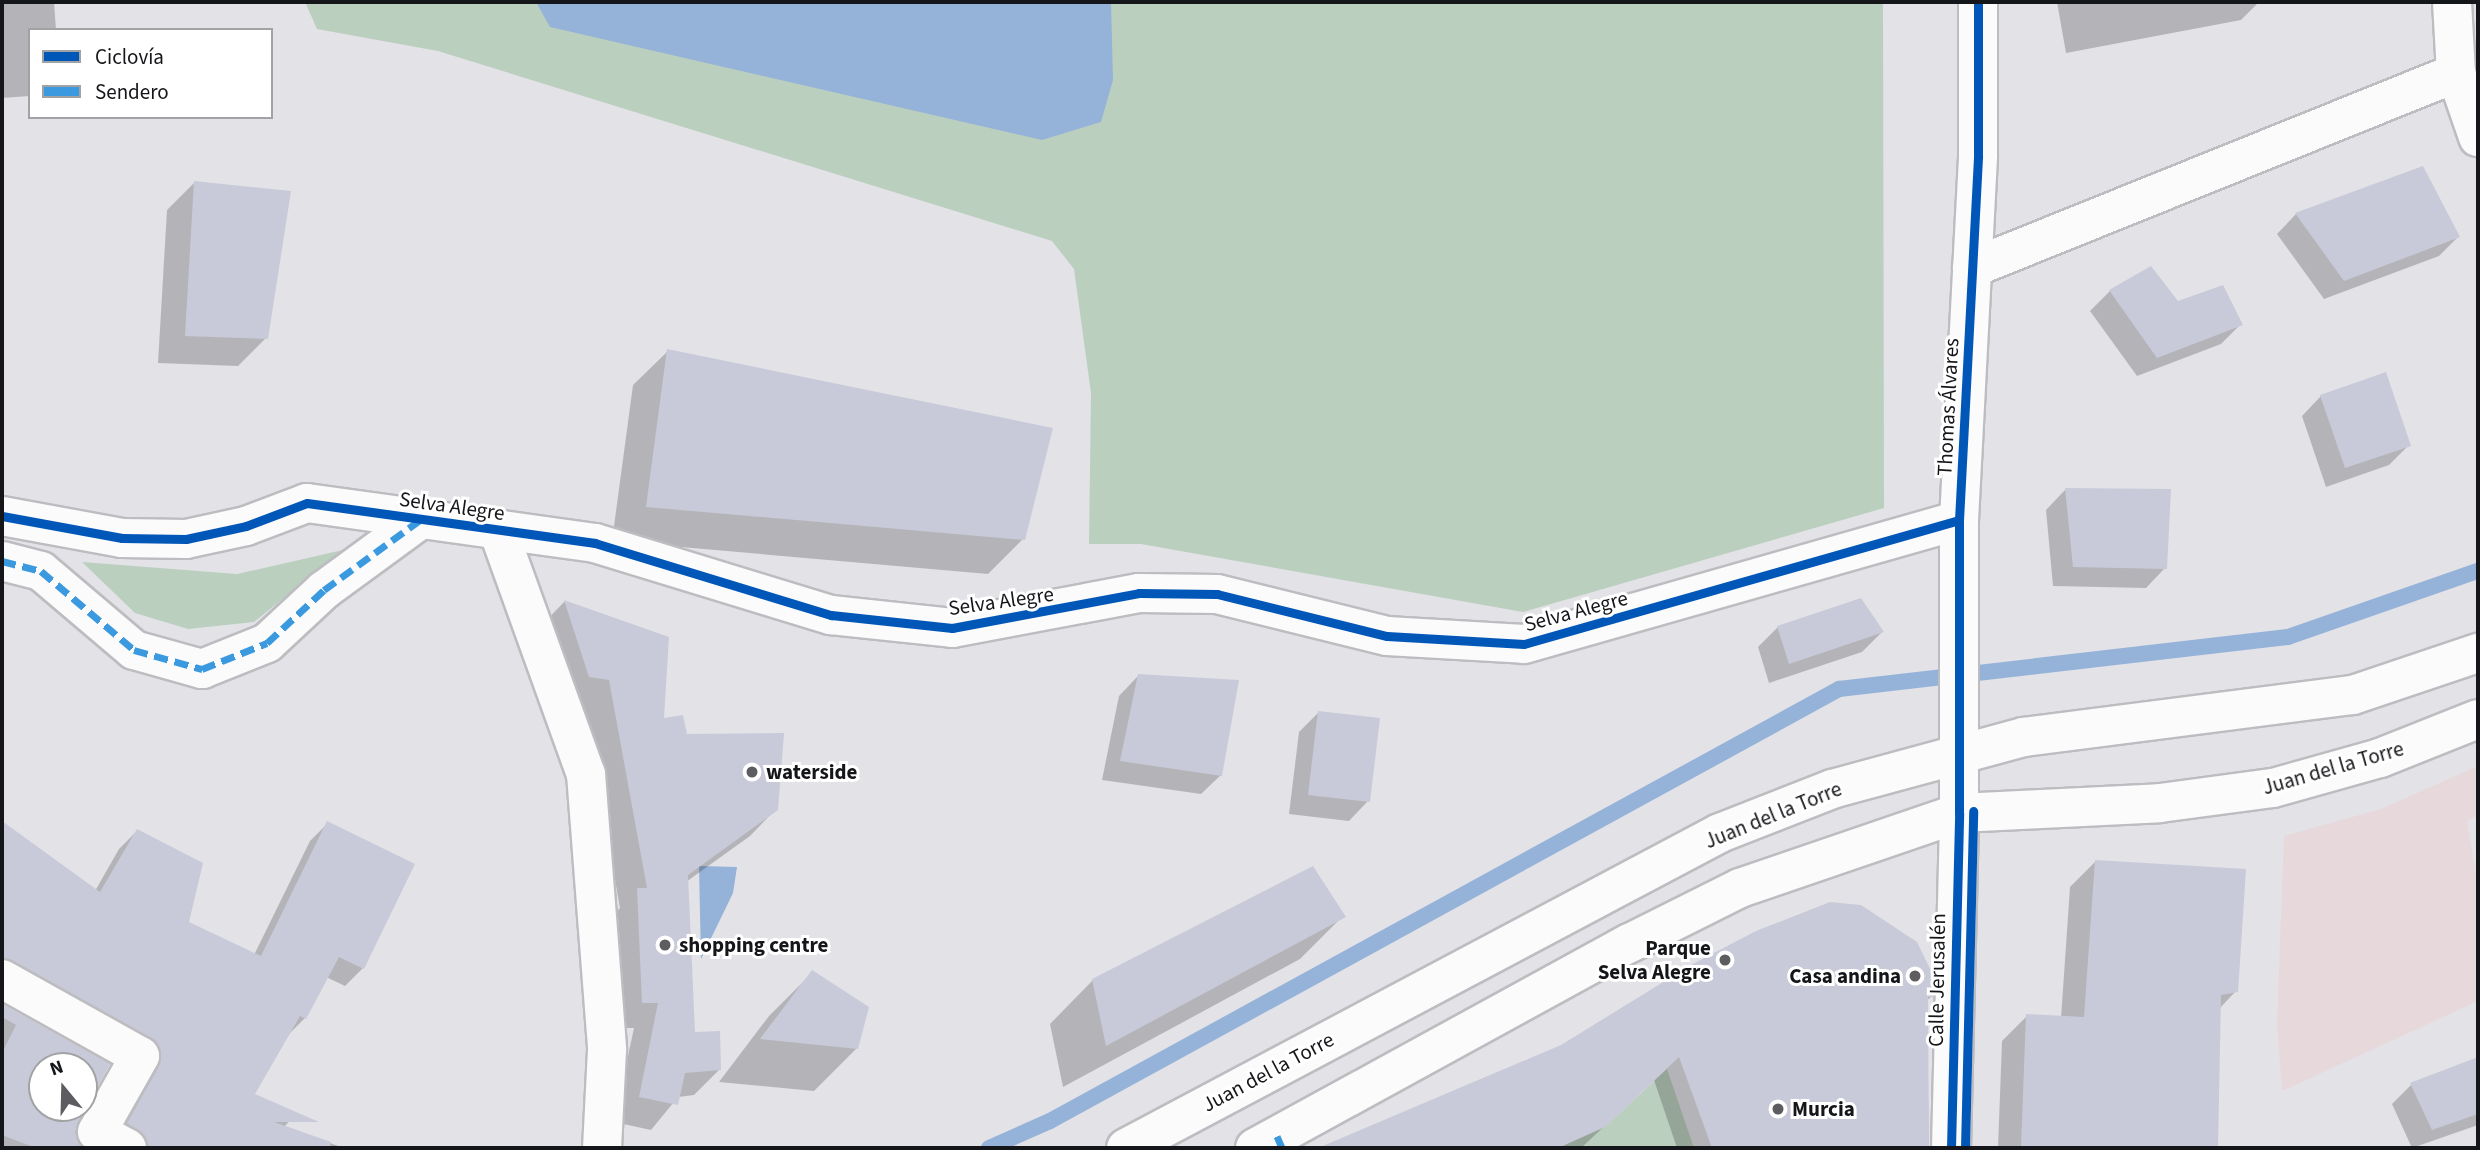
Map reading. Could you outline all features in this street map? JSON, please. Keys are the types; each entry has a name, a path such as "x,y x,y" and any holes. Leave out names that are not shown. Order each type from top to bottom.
{"street":[{"name":"Thomas Álvares","path":"1959,813 1959,520 1978,155 1978,2"},
{"path":"2452,2 2456,73 2478,137"},
{"path":"1972,268 2456,73"},
{"name":"Selva Alegre","path":"2,516 122,538 186,539 246,526 307,503 595,543 831,615 952,628 1139,593 1217,594 1388,636 1524,644 1959,520"},
{"path":"2,561 41,571 134,650 202,669 267,643 324,590 421,519"},
{"path":"498,530 586,774 607,1050 602,1148"},
{"name":"Juan del la Torre","path":"1126,1148 1720,833 1832,789 1958,752 2133,721 2353,695 2478,653"},
{"name":"Juan del la Torre","path":"1271,1144 1630,943 1740,888 1959,813 2160,803 2273,788 2380,758 2478,719"},
{"name":"Calle Jerusalén","path":"1951,1148 1959,813"},
{"path":"2,979 140,1056 97,1132 127,1148"}],"shaded area":[{"path":"2478,766 2478,815 2467,821 2478,886 2478,1001 2282,1091 2277,1024 2284,836 2381,809"}],"green space":[{"path":"305,2 1883,2 1884,508 1523,612 1141,544 1089,544 1091,393 1074,269 1052,241 438,51 317,29"},
{"path":"343,550 254,622 188,629 135,613 82,562 237,574"},
{"path":"1667,1069 1694,1148 1558,1148 1609,1123"}],"water":[{"path":"536,2 1111,2 1113,80 1101,122 1042,140 550,27"},
{"path":"699,866 737,867 733,893 701,959"}],"building":[{"path":"2423,166 2460,237 2344,281 2295,213"},
{"path":"194,181 291,191 268,339 185,336"},
{"path":"2151,266 2178,301 2223,285 2243,325 2157,358 2109,290"},
{"path":"667,349 1053,428 1025,540 646,507"},
{"path":"2386,372 2411,446 2345,468 2320,395"},
{"path":"2065,488 2171,489 2167,569 2073,567"},
{"path":"1861,598 1884,632 1789,664 1777,626"},
{"path":"564,600 669,637 664,718 683,715 687,734 784,733 778,810 688,875 695,1032 720,1031 721,1070 685,1073 678,1105 639,1097 658,1003 642,1003 637,888 647,888 609,680 589,677"},
{"path":"1138,674 1239,680 1222,776 1120,761"},
{"path":"1318,711 1380,718 1370,802 1308,795"},
{"path":"2,821 100,892 137,829 203,863 189,922 261,956 327,821 415,864 364,969 339,957 306,1019 300,1016 255,1094 319,1122 274,1122 331,1142 330,1148 149,1148 145,1136 127,1123 159,1066 158,1044 2,957"},
{"path":"2095,860 2246,869 2238,992 2221,995 2218,1148 2021,1148 2026,1014 2084,1017"},
{"path":"1313,866 1346,917 1106,1046 1092,979"},
{"path":"1830,902 1861,905 1917,942 1933,975 1933,997 1928,997 1929,1148 1712,1148 1679,1057 1605,1127 1558,1148 1318,1148 1561,1045 1691,965 1756,931"},
{"path":"812,970 869,1007 858,1049 760,1039"},
{"path":"2,1004 88,1052 28,1052 28,1122 78,1122 75,1133 83,1148 36,1148 2,1135 2,1053 16,1025 2,1017"},
{"path":"98,1057 110,1064 98,1086"},
{"path":"2478,1057 2478,1114 2432,1130 2410,1083"}],"waterway":[{"path":"989,1148 1050,1121 1839,689 2288,637 2478,571"}],"marked path":[{"path":"2,561 41,571 134,650 202,669 267,643 324,590 420,520"},
{"path":"1277,1136 1282,1148"}],"cycle path":[{"path":"1951,1148 1959,813 1959,520 1978,155 1978,2"},
{"path":"2,516 122,538 186,539 246,526 307,503 595,543 831,615 952,628 1139,593 1217,594 1387,636 1524,644 1959,520"},
{"path":"1965,1148 1973,811"}],"place":[{"name":"waterside","path":"752,772"},
{"name":"shopping centre","path":"665,945"},
{"name":"Parque Selva Alegre","path":"1725,960"},
{"name":"Casa andina","path":"1915,976"},
{"name":"Murcia","path":"1778,1109"}]}
